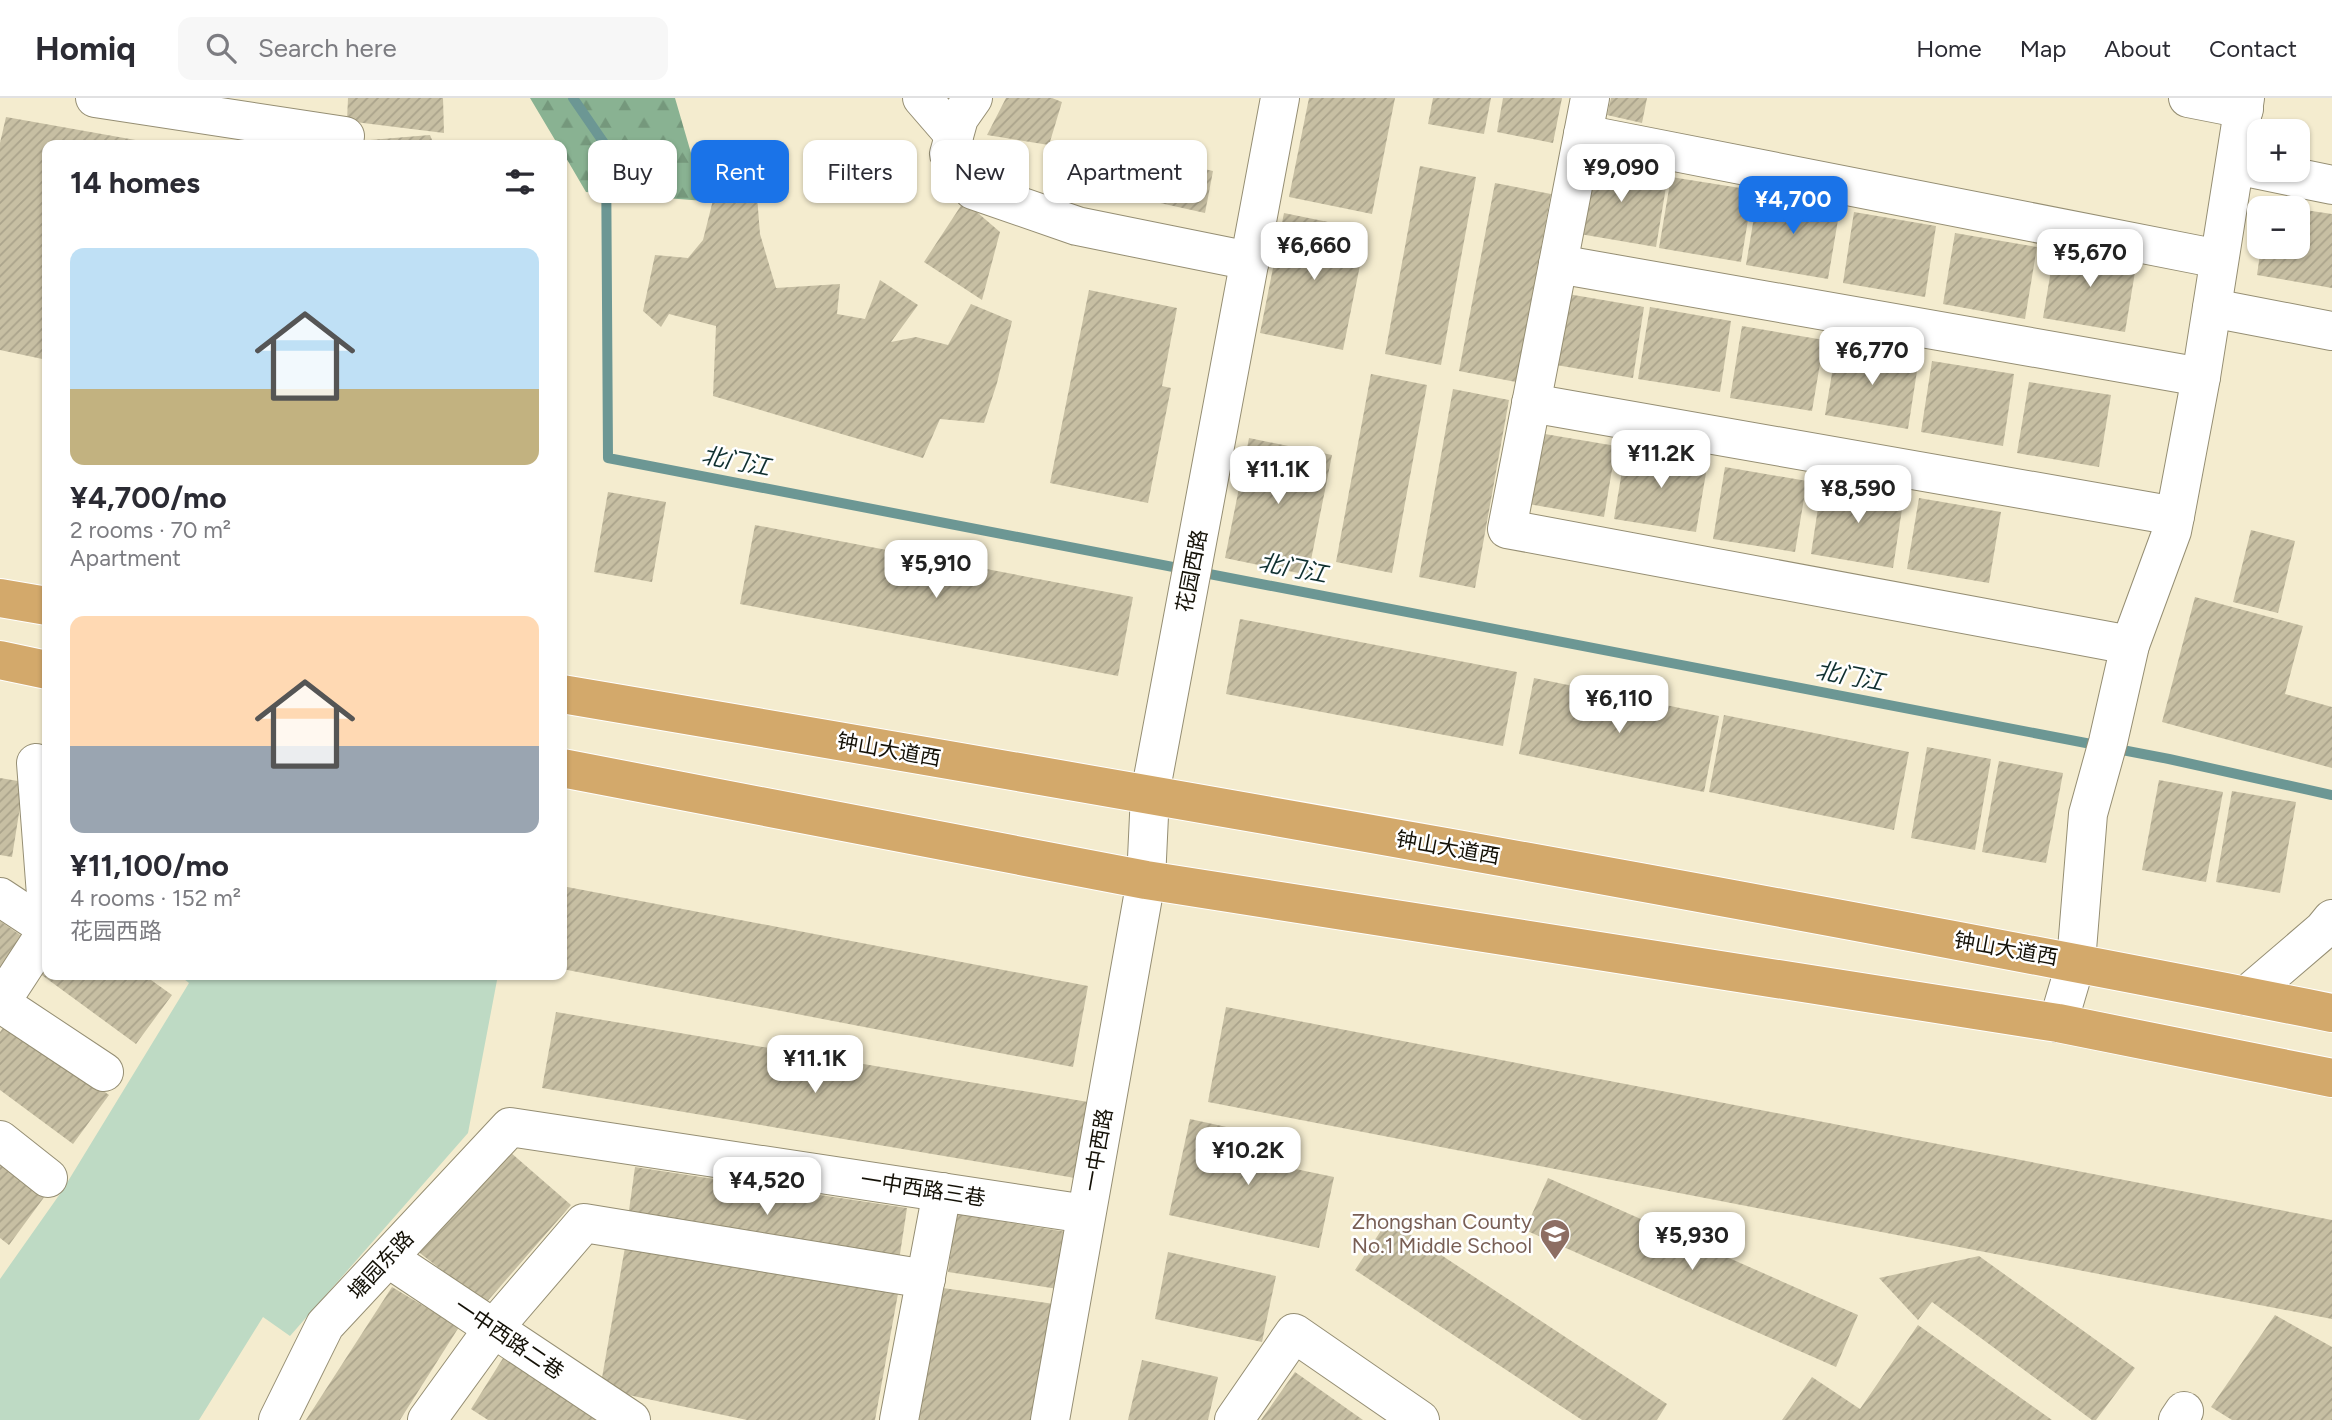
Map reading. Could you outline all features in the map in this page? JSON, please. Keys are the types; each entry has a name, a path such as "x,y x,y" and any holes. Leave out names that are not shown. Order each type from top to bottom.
{"highway":[{"path":"0,598 42,605"},
{"path":"0,660 42,669"},
{"name":"钟山大道西","path":"567,695 1150,794 2076,962 2332,1013"},
{"path":"567,769 1146,880 2058,1023 2332,1078"}],"street":[{"path":"95,98 345,136 344,140"},
{"path":"922,98 954,135"},
{"path":"973,98 959,118 949,154 973,190 1077,226 1250,261"},
{"name":"花园西路","path":"1146,880 1150,794 1280,98"},
{"path":"2058,1023 2076,962 2088,814 2130,645 2172,531 2201,377 2245,103 2188,98"},
{"path":"2130,645 1507,529 1586,116 2219,258"},
{"path":"2235,165 2332,185"},
{"path":"1558,264 2201,377"},
{"path":"2212,308 2332,331"},
{"path":"1531,402 2175,516"},
{"path":"36,763 42,842"},
{"name":"一中西路","path":"1050,1420 1146,880"},
{"path":"0,897 42,926"},
{"path":"2246,996 2323,930 2332,919"},
{"path":"42,938 0,1003 104,1072"},
{"name":"一中西路三巷","path":"510,1127 1086,1214"},
{"name":"塘园东路","path":"278,1420 325,1325 510,1127"},
{"path":"0,1140 48,1178"},
{"path":"899,1420 942,1192"},
{"path":"427,1420 493,1329 584,1223 926,1279"},
{"name":"一中西路二巷","path":"388,1258 631,1420"},
{"path":"1234,1420 1294,1333 1420,1420"}],"green space":[{"path":"530,98 675,98 691,153 691,200 677,199 677,140 588,140 588,192 567,160 567,140 555,140"},
{"path":"185,980 497,980 468,1133 290,1336 263,1317 199,1420 0,1420 0,1279 62,1191 189,983"}],"building":[{"path":"348,98 443,98 444,133 347,121"},
{"path":"1006,98 1052,98 1062,102 1051,140 1043,140 1043,144 987,135"},
{"path":"1309,98 1395,98 1372,214 1289,197"},
{"path":"1433,98 1491,98 1484,134 1428,124"},
{"path":"1503,98 1562,98 1553,143 1497,132"},
{"path":"1611,98 1647,98 1642,123 1607,115"},
{"path":"6,117 135,140 42,140 42,359 0,350 0,143"},
{"path":"430,135 432,140 370,140"},
{"path":"1586,162 1668,175 1656,247 1574,233"},
{"path":"1420,166 1476,177 1441,365 1385,354"},
{"path":"1207,170 1213,171 1207,202"},
{"path":"1671,177 1753,190 1741,262 1659,248"},
{"path":"1495,183 1551,194 1516,382 1459,371"},
{"path":"1758,193 1840,208 1828,279 1746,265"},
{"path":"712,203 758,203 760,234 776,288 840,284 837,314 865,319 880,280 918,305 891,342 916,337 948,345 971,304 1012,321 984,423 940,419 923,458 713,396 716,326 669,314 661,327 643,311 655,255 688,258 703,240"},
{"path":"963,203 966,203 1000,232 982,300 924,262"},
{"path":"1160,203 1207,203 1205,213"},
{"path":"2310,211 2332,214 2332,288 2257,275 2259,259 2310,259"},
{"path":"1854,212 1936,226 1925,297 1843,283"},
{"path":"1284,213 1367,230 1343,350 1260,333"},
{"path":"1955,233 2037,247 2025,319 1943,304"},
{"path":"2055,246 2137,260 2125,332 2043,318"},
{"path":"1089,290 1177,308 1162,386 1171,388 1148,503 1050,483"},
{"path":"1562,293 1644,307 1633,378 1550,364"},
{"path":"1650,307 1731,321 1720,392 1638,379"},
{"path":"1742,326 1824,340 1812,411 1730,398"},
{"path":"1837,344 1919,358 1908,429 1825,415"},
{"path":"1932,361 2014,374 2003,446 1921,432"},
{"path":"1371,374 1427,385 1392,573 1336,562"},
{"path":"2029,382 2111,395 2099,467 2017,453"},
{"path":"1453,389 1509,400 1475,588 1419,577"},
{"path":"1533,432 1616,446 1604,517 1522,503"},
{"path":"1249,438 1332,455 1308,575 1225,558"},
{"path":"1626,447 1708,461 1696,532 1614,519"},
{"path":"1725,467 1807,481 1795,552 1713,539"},
{"path":"1822,482 1904,496 1893,568 1811,554"},
{"path":"608,492 666,502 652,582 594,572"},
{"path":"1919,498 2001,512 1989,583 1907,569"},
{"path":"755,525 1133,597 1118,676 740,604"},
{"path":"2251,530 2295,541 2278,613 2233,602"},
{"path":"2195,597 2303,626 2285,694 2332,707 2332,768 2162,722"},
{"path":"1240,619 1517,672 1503,746 1226,694"},
{"path":"1534,678 1719,716 1704,792 1519,754"},
{"path":"1724,715 1909,752 1894,830 1709,792"},
{"path":"1927,747 1991,759 1975,850 1911,838"},
{"path":"1999,761 2063,773 2046,863 1982,852"},
{"path":"0,778 24,782 12,857 0,855"},
{"path":"2159,780 2223,792 2206,882 2142,870"},
{"path":"2232,791 2296,802 2280,893 2216,882"},
{"path":"567,887 1088,986 1073,1067 567,970"},
{"path":"0,921 26,939 0,977"},
{"path":"42,960 42,975 35,970"},
{"path":"49,980 151,980 172,995 136,1044"},
{"path":"1226,1007 2332,1220 2332,1319 1208,1102"},
{"path":"556,1012 1088,1102 1075,1178 542,1088"},
{"path":"8,1021 109,1095 73,1144 0,1090 0,1032"},
{"path":"1190,1119 1272,1137 1266,1163 1334,1177 1319,1248 1169,1215"},
{"path":"510,1152 571,1205 485,1304 416,1250"},
{"path":"0,1163 45,1196 9,1245 0,1238"},
{"path":"635,1167 907,1208 898,1267 627,1225"},
{"path":"1548,1178 1858,1315 1836,1367 1525,1230"},
{"path":"956,1214 1067,1232 1058,1289 948,1272"},
{"path":"1388,1220 1667,1404 1657,1420 1582,1420 1355,1270"},
{"path":"627,1236 899,1288 875,1420 747,1420 600,1389"},
{"path":"1168,1252 1276,1276 1262,1342 1155,1319"},
{"path":"1979,1256 2135,1368 2096,1420 2092,1420 1932,1302 1918,1320 1879,1278"},
{"path":"392,1287 459,1327 400,1420 306,1420"},
{"path":"936,1287 1054,1304 1037,1420 917,1420"},
{"path":"2275,1315 2332,1347 2332,1420 2232,1420 2211,1407"},
{"path":"1918,1325 2052,1420 1782,1420 1812,1377 1860,1409"},
{"path":"505,1355 608,1420 488,1420 471,1409"},
{"path":"1142,1360 1218,1377 1208,1420 1128,1420"},
{"path":"1295,1372 1363,1420 1261,1420"}],"waterway":[{"name":"北门江","path":"573,98 606,146 608,458 2169,759 2332,795"}],"place":[{"name":"Zhongshan County No.1 Middle School","path":"1555,1261"}]}
